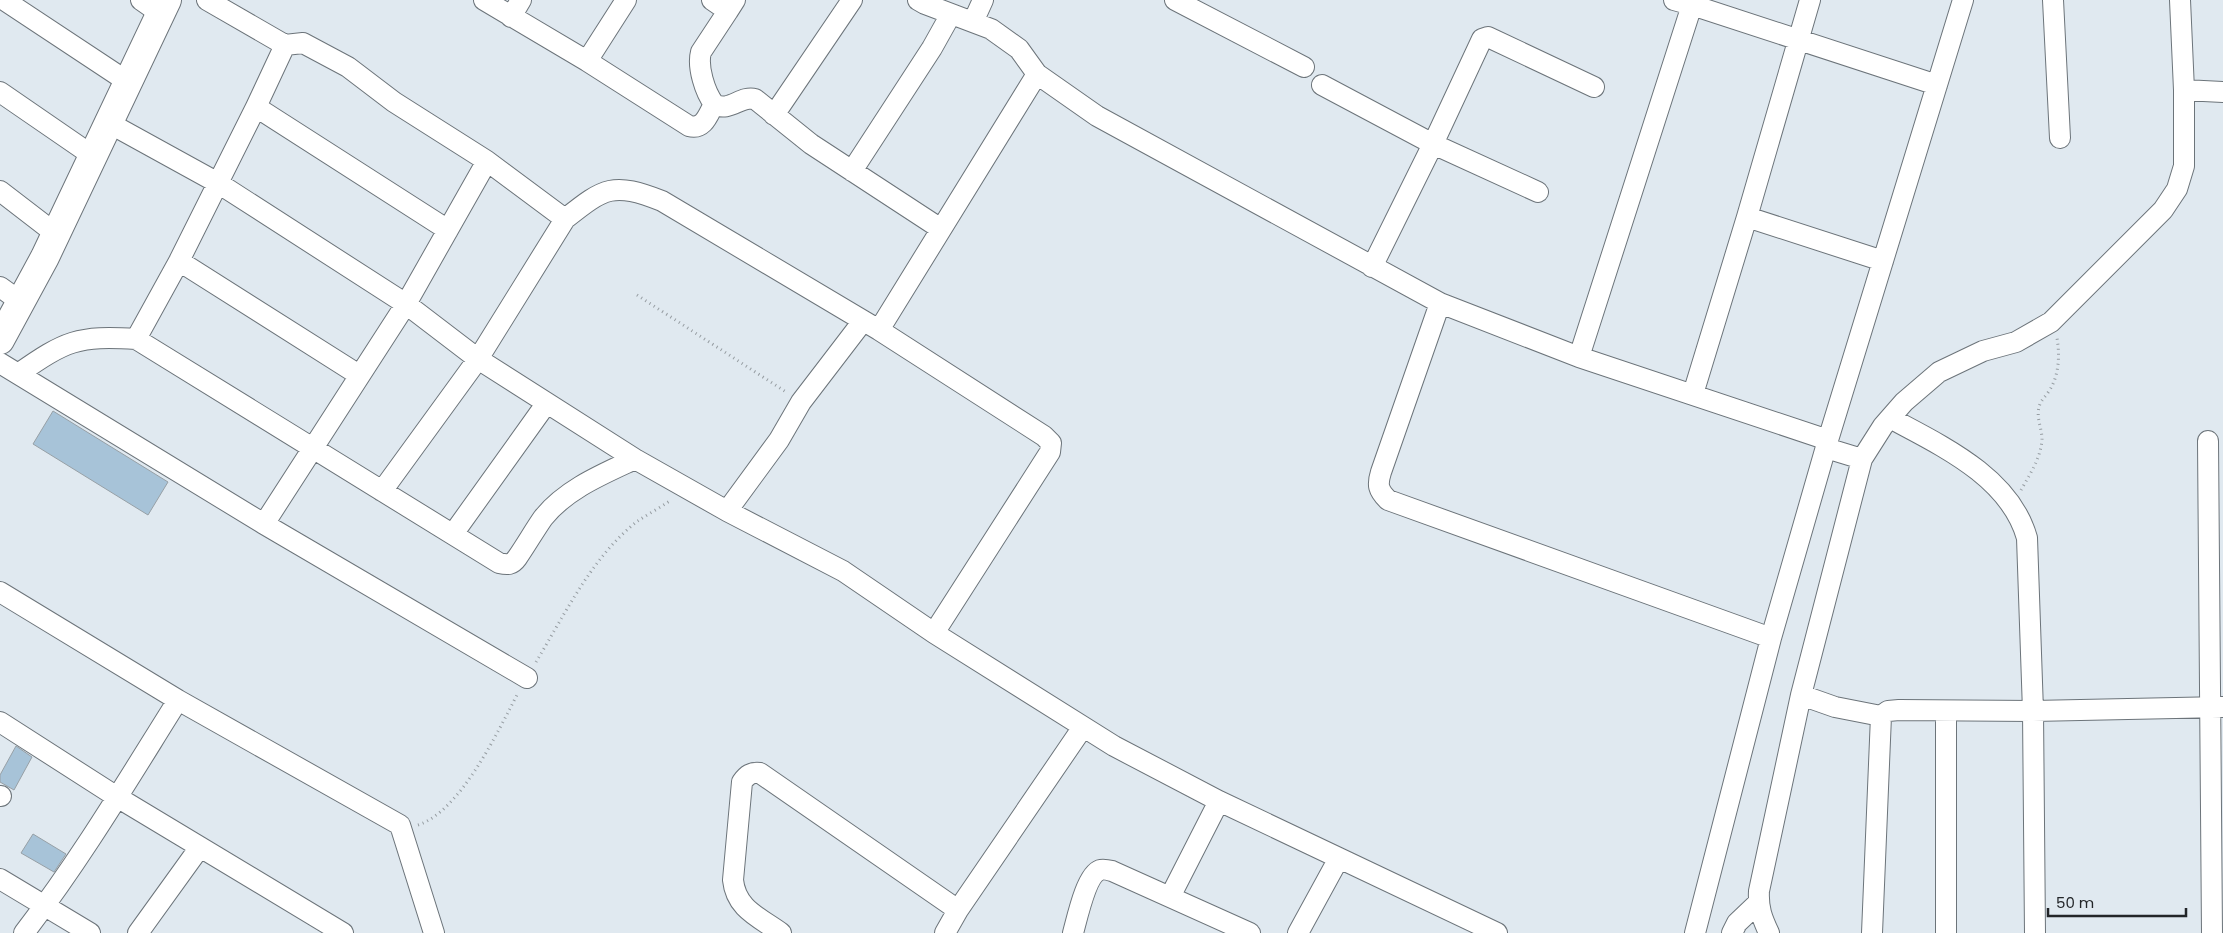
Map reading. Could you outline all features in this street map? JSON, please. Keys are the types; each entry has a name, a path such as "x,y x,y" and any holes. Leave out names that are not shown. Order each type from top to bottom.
{"street":[{"path":"4,0 128,82"},
{"path":"206,0 285,45 303,43 348,67 394,102 487,161 565,219"},
{"path":"484,0 516,8 587,61 689,126 696,128 701,126 714,104"},
{"path":"587,61 626,0"},
{"path":"774,115 852,0"},
{"path":"918,0 991,29 1019,49 1037,74 1098,116 1440,303 1579,357 1693,394 1862,459"},
{"path":"973,22 983,0"},
{"path":"1175,0 1304,67"},
{"path":"1693,394 1748,217 1810,0"},
{"path":"1695,933 1771,638 1827,444 1963,0"},
{"path":"2053,0 2060,138"},
{"path":"1769,933 1760,913 1758,903 1801,695 1862,459 1890,418 1904,402 1938,372 1983,351 2016,342 2051,322 2163,210 2177,189 2184,166 2184,90 2180,0"},
{"path":"1579,357 1687,2 1938,85"},
{"path":"725,4 700,52 699,60 707,92 714,104 724,107 752,98 811,144 941,230"},
{"path":"0,340 10,294 56,234 128,82 156,5"},
{"path":"852,171 932,48 951,14"},
{"path":"1372,267 1433,144 1480,42 1485,37 1594,87"},
{"path":"136,339 179,261 285,45"},
{"path":"727,511 779,440 801,402 871,326 941,230 1037,74"},
{"path":"1322,84 1433,144 1538,192"},
{"path":"2184,90 2223,92"},
{"path":"0,92 93,156"},
{"path":"256,107 448,230"},
{"path":"109,123 218,183 406,304 478,359 546,404 635,459 727,511 843,571 934,633 1108,743 1219,801 1498,933"},
{"path":"264,524 406,304 487,161"},
{"path":"382,491 478,359 565,219 593,196 613,189 635,191 662,201 871,326 1044,436 1051,443 1050,452 934,633"},
{"path":"0,191 56,234"},
{"path":"1748,217 1883,261"},
{"path":"179,261 359,376"},
{"path":"1440,303 1378,484 1379,491 1388,500 1771,638"},
{"path":"18,374 51,351 67,344 88,338 136,339 312,449 500,563 508,565 513,563 544,517 563,499 591,480 635,459"},
{"path":"0,363 264,524 527,678"},
{"path":"453,534 546,404"},
{"path":"1890,418 1955,453 1978,469 2012,506 2023,523 2027,538 2033,712 2034,933"},
{"path":"2208,441 2217,707 2212,933"},
{"path":"0,592 178,700 400,825 434,933"},
{"path":"1801,695 1835,707 1881,716 1893,711 2033,712 2217,707"},
{"path":"24,933 44,907 117,798 178,700"},
{"path":"1946,711 1946,933"},
{"path":"1872,933 1881,716"},
{"path":"0,722 117,798 343,933"},
{"path":"945,933 958,910 1083,727"},
{"path":"781,933 748,910 738,900 734,892 733,880 742,782 754,772 760,773 958,910"},
{"path":"1170,897 1219,801"},
{"path":"138,933 200,847"},
{"path":"1298,933 1339,858"},
{"path":"1073,933 1089,881 1101,869 1112,871 1170,897 1211,925 1250,933"},
{"path":"0,879 90,933"},
{"path":"1732,933 1737,923 1758,903"}],"path":[{"path":"637,295 801,402"},
{"path":"2012,506 2036,462 2042,438 2038,411 2040,404 2050,390 2058,366 2060,354 2051,322"},
{"path":"400,825 414,826 424,823 441,812 457,795 483,760 527,678 591,572 609,548 636,523 689,489"}],"building":[{"path":"53,411 168,482 148,515 33,444"},
{"path":"16,746 32,757 14,790 0,782 0,775"},
{"path":"33,834 66,854 54,872 21,853"}]}
